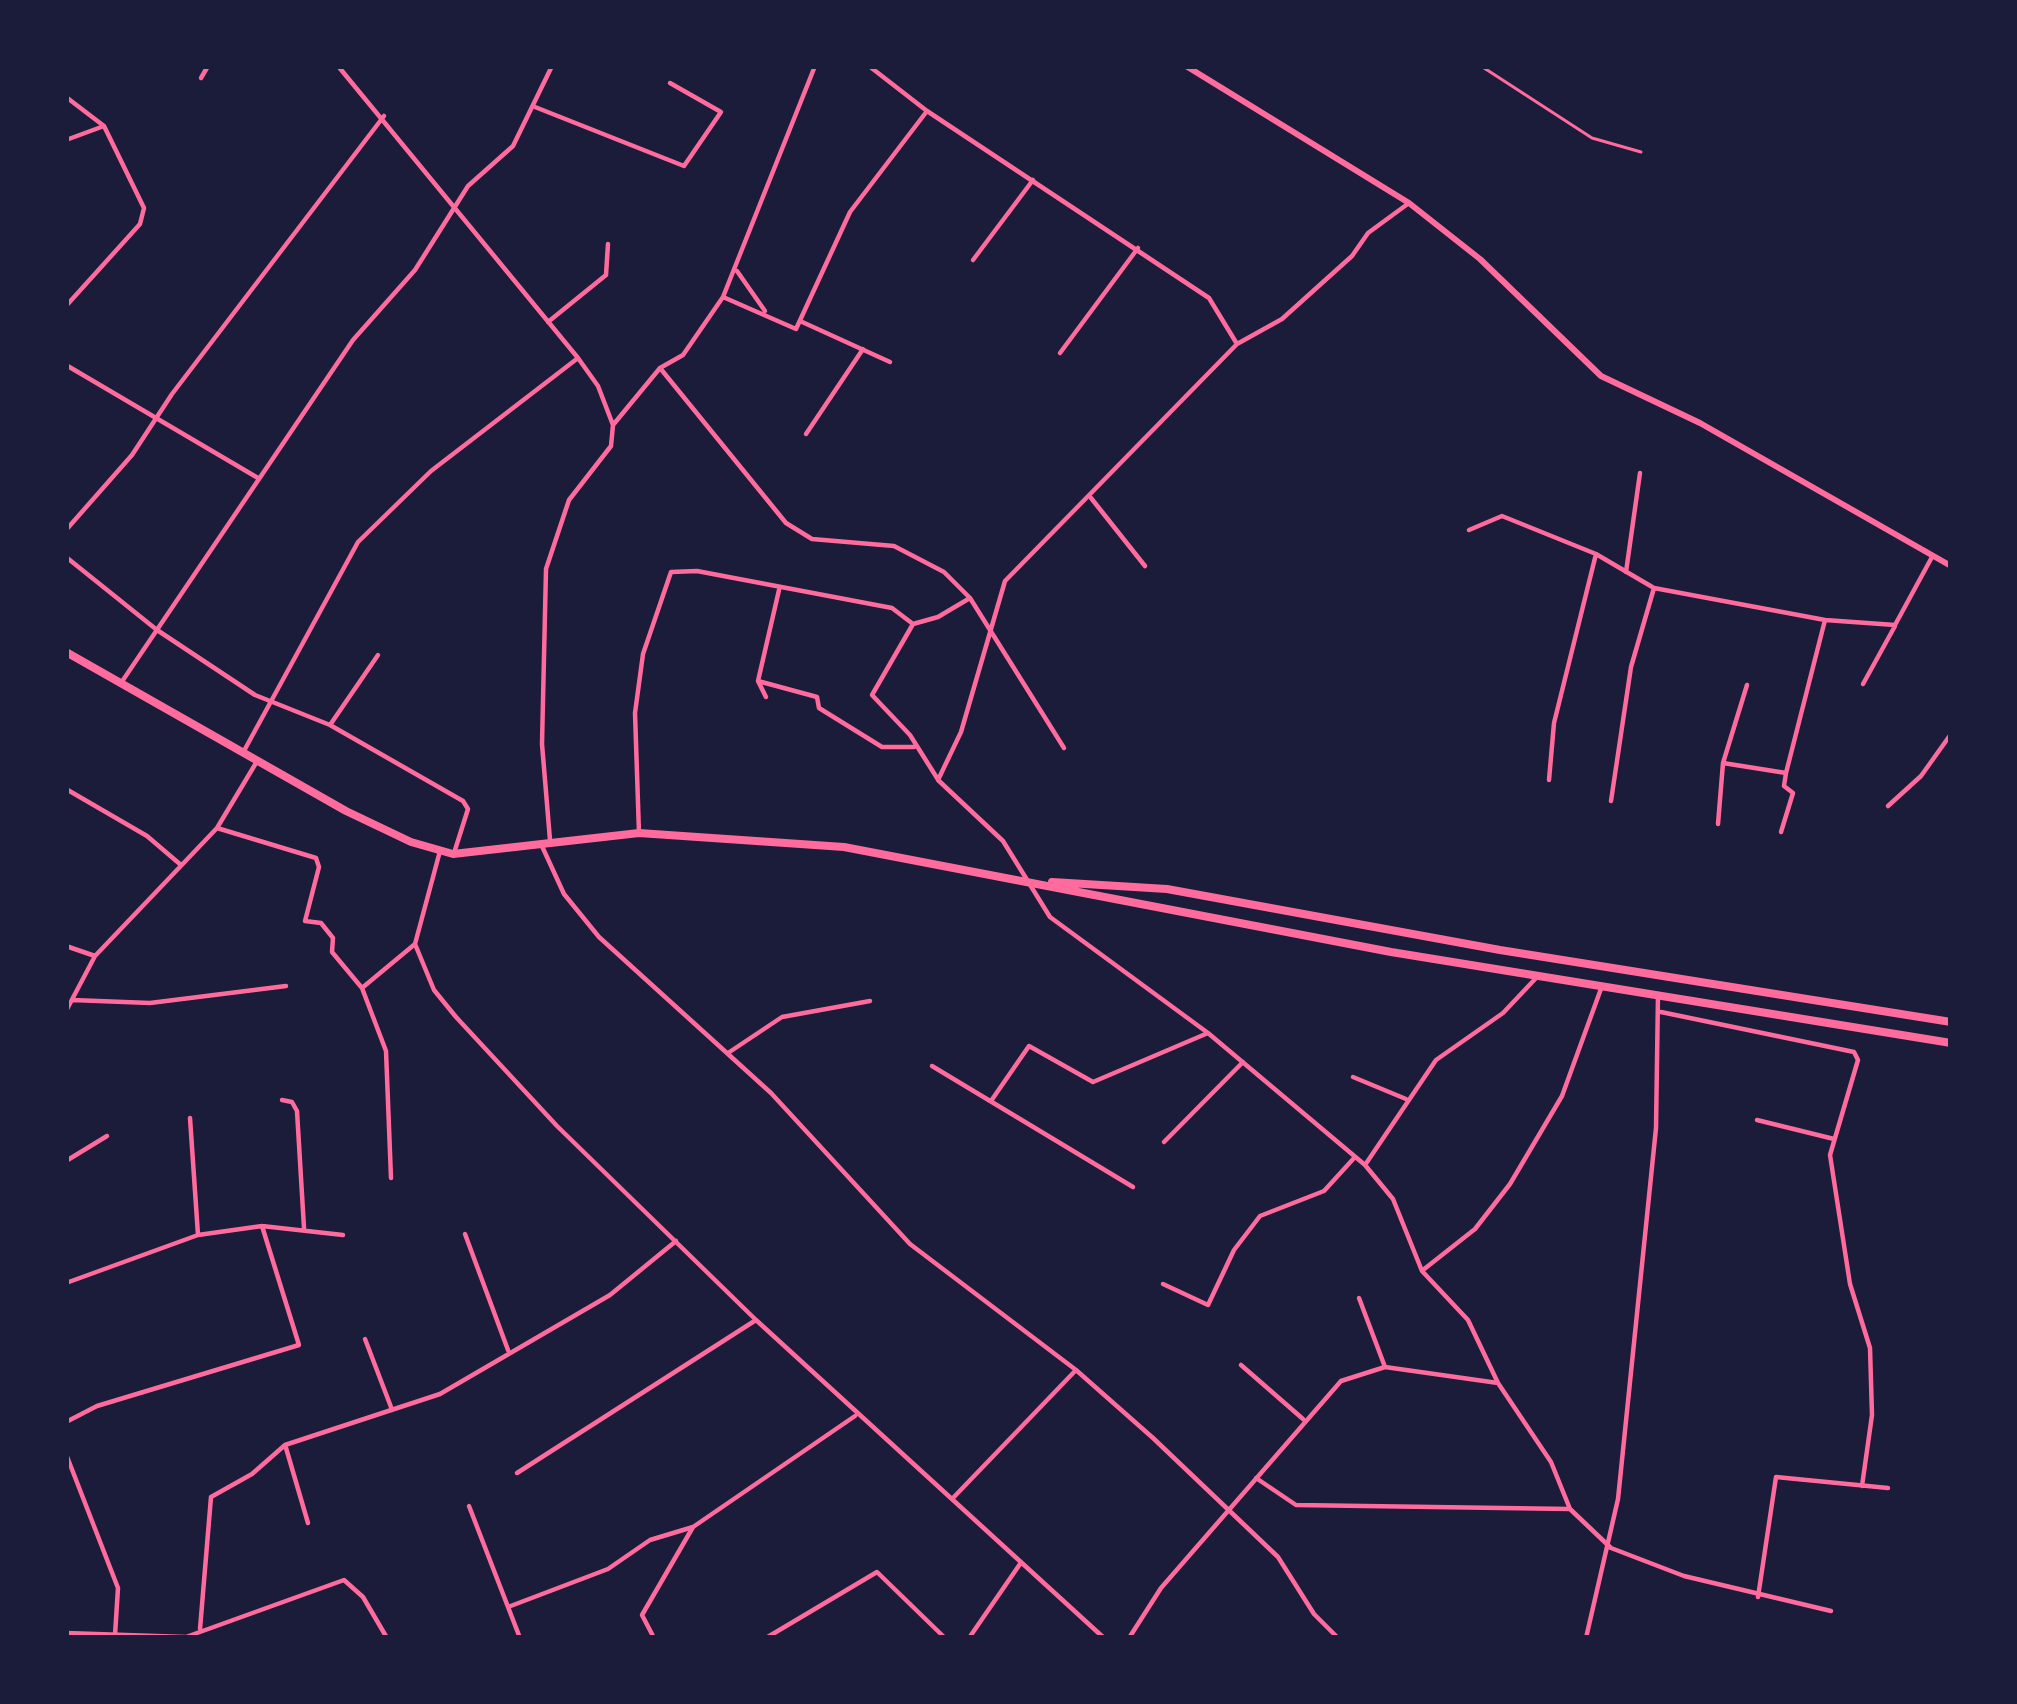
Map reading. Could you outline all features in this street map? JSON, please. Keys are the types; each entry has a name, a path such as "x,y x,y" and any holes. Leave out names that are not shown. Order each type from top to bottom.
{"main road":[{"path":"66,652 346,811 453,854 639,833 844,847 1027,880 1172,913 1951,1043"},
{"path":"1027,880 1188,892 1951,1022"}],"street":[{"path":"201,78 208,66"},
{"path":"338,66 384,116 450,209 578,358 598,386 613,425 610,446 569,500 546,569 542,744 546,843 564,894 599,937 728,1053 910,1244 1076,1370 1278,1557 1314,1614 1339,1638"},
{"path":"121,683 353,340 415,270 450,209 513,146 552,66"},
{"path":"613,425 660,368 683,355 723,297 815,66"},
{"path":"869,66 927,111 1209,298 1237,344"},
{"path":"1186,66 1409,203 1480,259 1601,376 1700,423 1951,566"},
{"path":"535,107 684,166 721,112 670,83"},
{"path":"66,97 104,126 144,208 140,224 66,306"},
{"path":"723,297 768,315 791,332 850,212 927,111"},
{"path":"66,530 384,116"},
{"path":"66,140 104,126"},
{"path":"974,260 1033,180"},
{"path":"938,780 961,732 1005,581 1237,344 1282,319 1352,256 1368,233 1409,203"},
{"path":"548,322 606,275 608,244"},
{"path":"1060,353 1138,248"},
{"path":"736,269 768,315"},
{"path":"800,321 890,362"},
{"path":"806,434 862,349"},
{"path":"244,749 370,528 431,471 578,358"},
{"path":"66,365 260,479"},
{"path":"660,368 786,523 812,539 894,546 944,572 970,598 1064,748"},
{"path":"1626,572 1640,473"},
{"path":"1091,498 1145,566"},
{"path":"1469,530 1502,516 1596,554 1654,588 1825,620 1895,625"},
{"path":"1549,780 1554,723 1596,554"},
{"path":"66,557 157,630 255,694 330,725 463,801 468,809 453,854"},
{"path":"1863,684 1932,557"},
{"path":"639,833 635,713 643,654 671,572 697,572 892,608 913,624"},
{"path":"1611,801 1630,667 1654,588"},
{"path":"766,697 758,681 779,590"},
{"path":"970,598 938,617 913,624 872,695 938,780 1003,841 1050,917 1208,1033 1340,1138 1365,1165 1393,1199 1422,1271 1468,1319 1498,1383 1551,1462 1570,1509 1611,1549 1758,1597 1831,1611"},
{"path":"1781,832 1793,794 1784,786 1786,773 1825,620"},
{"path":"330,725 377,656"},
{"path":"758,681 817,697 819,708 882,747 914,747"},
{"path":"1718,824 1723,763 1747,685"},
{"path":"1888,806 1922,776 1951,734"},
{"path":"66,1012 95,956 218,828 258,758"},
{"path":"1723,763 1786,773"},
{"path":"66,789 148,836 182,866"},
{"path":"218,828 316,858 319,867 305,921 321,923 333,938 332,952 362,988 386,1051 391,1178"},
{"path":"440,851 416,944 434,990 500,1068 756,1320 1104,1638"},
{"path":"362,988 416,944"},
{"path":"66,946 95,956"},
{"path":"1365,1165 1436,1060 1503,1013 1537,977"},
{"path":"71,1000 151,1004 286,986"},
{"path":"1422,1271 1474,1229 1510,1184 1562,1096 1602,986"},
{"path":"1586,1638 1611,1549 1656,1128 1658,995"},
{"path":"728,1053 782,1017 870,1000"},
{"path":"1661,1012 1854,1052 1858,1060 1834,1139 1836,1214 1870,1348 1872,1415 1862,1486"},
{"path":"991,1101 1029,1046 1093,1082 1208,1033"},
{"path":"1164,1142 1243,1062"},
{"path":"932,1066 1133,1187"},
{"path":"1353,1077 1406,1099"},
{"path":"282,1100 292,1102 297,1111 304,1230"},
{"path":"190,1118 198,1234"},
{"path":"1757,1120 1834,1139"},
{"path":"66,1161 107,1136"},
{"path":"1163,1284 1208,1305 1234,1250 1260,1216 1324,1191 1355,1157"},
{"path":"66,1422 97,1406 299,1345 262,1226"},
{"path":"66,1283 198,1234 262,1226 344,1235"},
{"path":"465,1234 508,1350"},
{"path":"200,1629 211,1497 252,1474 285,1445 440,1394 610,1294 676,1241"},
{"path":"1358,1298 1385,1367"},
{"path":"517,1473 756,1320"},
{"path":"365,1340 391,1407"},
{"path":"1241,1365 1304,1419"},
{"path":"1129,1638 1161,1588 1341,1382 1385,1367 1498,1383"},
{"path":"952,1499 1076,1370"},
{"path":"508,1606 608,1569 650,1540 693,1527 856,1415"},
{"path":"285,1445 308,1523"},
{"path":"66,1454 118,1588 116,1635"},
{"path":"1758,1597 1776,1477 1888,1488"},
{"path":"1256,1478 1296,1505 1570,1509"},
{"path":"469,1506 520,1638"},
{"path":"654,1638 642,1615 693,1527"},
{"path":"968,1638 1020,1564"},
{"path":"766,1638 877,1572 945,1638"},
{"path":"66,1633 186,1637 344,1580 362,1597 387,1638"}],"lane":[{"path":"1481,66 1592,138 1641,152"}]}
